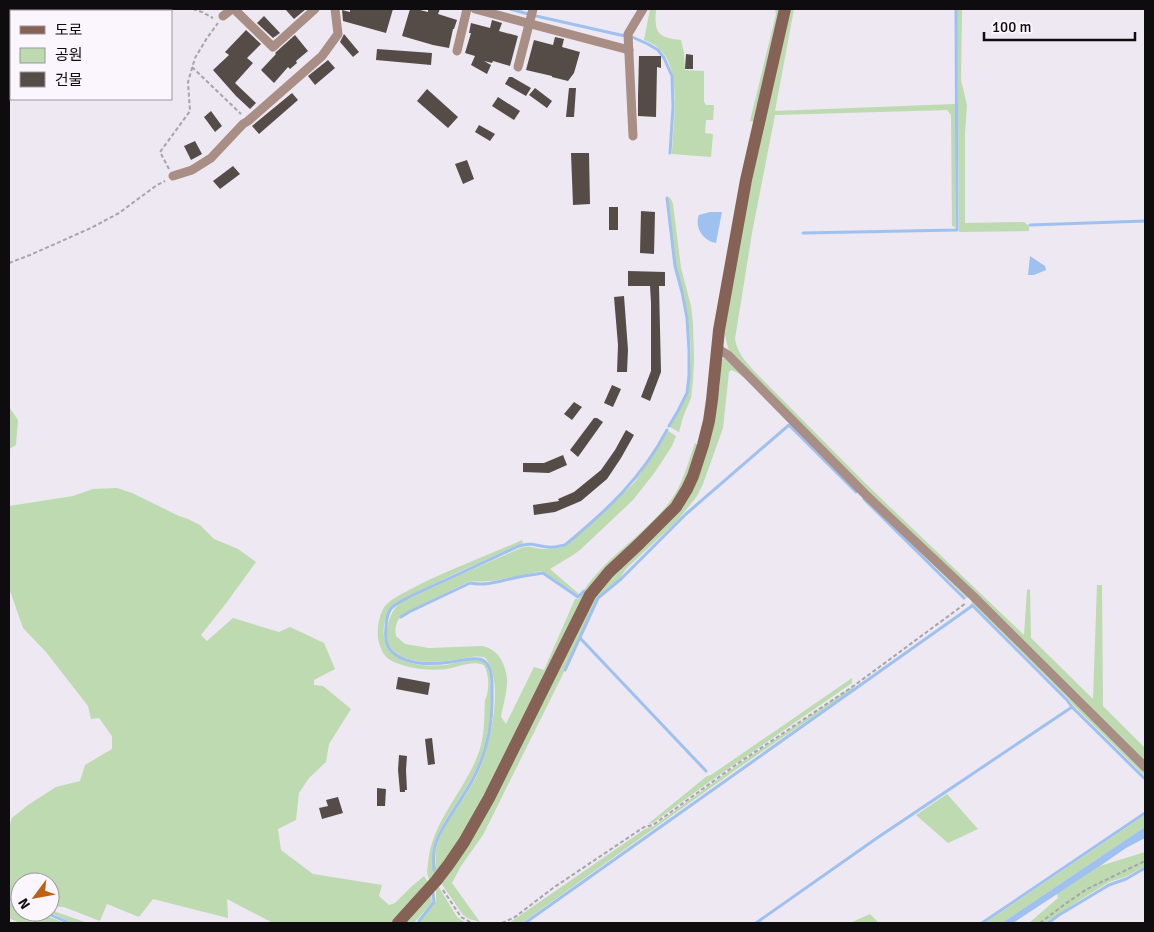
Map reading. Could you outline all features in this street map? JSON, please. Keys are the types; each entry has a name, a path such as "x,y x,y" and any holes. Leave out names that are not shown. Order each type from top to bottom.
{"street":[{"path":"223,16 233,9 273,47 315,9"},
{"path":"173,176 192,170 210,158 243,124 322,56 338,34 335,9"},
{"path":"457,51 467,9"},
{"path":"475,9 629,50"},
{"path":"518,67 533,9"},
{"path":"633,136 628,34 643,9"},
{"path":"398,923 436,880 464,842 478,818 590,595 609,572 676,507 693,476 709,421 718,330 746,180 785,9"},
{"path":"717,348 728,355 866,495 972,596 1145,767"}],"path":[{"path":"9,263 119,214 157,185 173,176 160,152 190,111 188,82 192,67 195,58 219,21 192,9"},
{"path":"192,67 248,121"},
{"path":"502,923 515,917 553,888 644,827 654,825 737,764 855,684 966,604 972,596"},
{"path":"1040,923 1087,889 1145,861"},
{"path":"436,880 460,917 472,923"}],"green space":[{"path":"650,9 656,9 657,28 662,35 667,38 681,40 685,70 704,71 704,102 706,105 714,105 713,120 706,120 705,133 713,134 711,157 672,154 675,113 674,82 666,57 651,43 644,40"},
{"path":"775,9 782,9 757,122 750,121 776,14"},
{"path":"788,9 794,9 775,111 955,104 955,227 952,226 951,115 947,110 775,115 752,233 735,339 738,348 754,371 866,484 1024,635 1027,590 1030,589 1031,638 1093,699 1097,585 1102,585 1103,706 1145,748 1145,763 869,494 731,354 728,348 724,331 742,228"},
{"path":"957,9 962,9 961,80 967,105 965,133 965,223 1024,222 1029,226 1029,231 959,232"},
{"path":"668,197 673,204 681,268 691,306 693,324 694,359 691,398 679,432 670,427 687,395 691,349 688,317 675,266"},
{"path":"725,358 750,382 738,373 731,370 729,372 723,428 697,496 678,520 626,569 620,578 597,597 562,676 483,835 461,866 452,883 480,922 469,919 463,915 441,883 586,609 605,583 676,512 711,431 720,385 720,362"},
{"path":"769,401 969,596 967,598"},
{"path":"9,407 18,420 16,445 9,449"},
{"path":"668,431 676,436 672,446 633,500 580,550 550,569 578,595 542,571 496,580 470,581 405,613 398,620 395,629 396,636 405,644 429,648 482,646 496,653 502,662 507,678 501,717 506,724 534,667 544,670 575,599 579,599 588,585 610,560 649,525 671,500 682,480 695,443 699,446 682,492 609,568 468,829 431,882 427,869 430,849 435,835 480,750 484,729 488,677 484,665 479,664 427,670 413,668 391,660 383,653 378,638 379,621 383,609 394,598 425,582 522,540 523,543 397,602 390,609 385,621 384,638 388,648 405,661 428,666 482,660 488,668 490,677 490,718 480,761 436,839 433,848 434,867 436,865 438,842 473,783 484,758 492,725 495,692 494,677 486,658 483,657 432,662 410,659 400,655 393,650 388,641 389,619 400,603 521,548 552,549 567,545 634,483"},
{"path":"117,488 132,493 200,525 214,539 238,549 256,562 201,635 207,641 233,618 279,632 290,627 324,643 335,669 314,680 314,685 323,686 351,709 329,744 326,762 309,778 299,793 296,820 278,829 281,850 313,874 382,885 379,896 389,905 395,903 424,876 430,885 394,923 273,923 227,899 228,918 153,899 139,917 107,904 100,921 60,907 60,872 10,872 9,897 9,827 12,818 28,805 56,787 80,781 85,765 112,749 112,736 99,718 91,719 88,706 46,652 23,628 9,588 9,506 73,496 93,489"},
{"path":"973,600 1145,770 1145,776 971,602"},
{"path":"852,678 852,683 653,823 648,824 707,776"},
{"path":"854,686 852,690 741,766 522,923 509,923 645,829 654,826 739,764"},
{"path":"947,794 978,829 948,843 916,815"},
{"path":"1145,815 1145,827 1002,923 985,923"},
{"path":"1145,852 1145,866 1125,877 1109,882 1045,923 1029,923 1058,898 1057,894 1100,866"},
{"path":"437,884 457,917 466,923 421,923 420,921 436,902"},
{"path":"431,893 432,902 414,923 403,923"},
{"path":"9,902 10,918 9,918"},
{"path":"60,913 88,923 72,923 60,917"},
{"path":"870,914 879,923 850,923"},
{"path":"60,921 65,923 18,922"}],"water":[{"path":"710,212 722,212 716,243 711,242 701,233 698,224 699,215"},
{"path":"1030,256 1045,266 1046,270 1034,275 1028,275"},
{"path":"1145,827 1145,838 1126,848 1013,923 1002,923"}],"building":[{"path":"285,9 306,9 294,19"},
{"path":"350,9 393,9 386,33 343,21 342,10 350,12"},
{"path":"410,9 428,12 428,9 440,9 438,14 457,20 449,48 402,36"},
{"path":"264,16 280,33 273,38 257,23"},
{"path":"492,20 502,23 499,31 518,36 510,66 493,61 492,63 484,61 491,65 487,74 471,65 475,56 465,53 471,33 469,33 471,23 490,28"},
{"path":"246,30 261,44 247,58 253,63 235,83 256,103 250,109 213,70 229,55 225,52"},
{"path":"344,34 359,52 353,57 340,42"},
{"path":"295,35 308,51 290,69 288,67 274,83 261,70 275,53"},
{"path":"555,37 564,39 562,47 580,52 574,73 568,81 526,70 534,40 553,45"},
{"path":"377,49 432,53 431,65 376,60"},
{"path":"686,54 693,55 693,69 685,69"},
{"path":"639,56 661,56 661,68 657,67 656,117 638,116"},
{"path":"328,60 335,68 315,85 308,76"},
{"path":"509,77 531,88 526,96 505,84"},
{"path":"535,88 552,101 547,108 529,95"},
{"path":"569,88 576,88 574,117 566,117"},
{"path":"427,89 458,117 448,128 417,101"},
{"path":"292,93 298,100 259,134 252,126"},
{"path":"498,97 520,111 514,120 492,106"},
{"path":"211,111 222,126 215,132 204,117"},
{"path":"479,125 495,134 490,141 475,132"},
{"path":"195,141 202,154 191,160 184,146"},
{"path":"571,153 589,153 590,204 573,205"},
{"path":"467,160 474,179 463,184 455,164"},
{"path":"233,166 240,174 220,189 213,181"},
{"path":"609,207 618,207 618,230 609,230"},
{"path":"641,211 655,212 654,254 640,253"},
{"path":"628,271 665,272 665,286 659,286 661,372 650,401 641,397 651,371 650,286 628,286"},
{"path":"624,296 628,350 627,372 617,372 618,345 614,297"},
{"path":"612,385 621,389 613,407 604,403"},
{"path":"574,402 582,407 572,420 564,414"},
{"path":"594,418 603,422 578,457 570,450"},
{"path":"626,430 634,435 607,479 581,501 555,512 534,515 533,505 559,501 558,499 574,492 601,470"},
{"path":"563,455 567,465 549,473 523,472 523,463 544,463"},
{"path":"398,677 430,683 428,695 396,689"},
{"path":"432,738 435,764 428,765 425,739"},
{"path":"399,755 407,756 407,790 405,792 400,792"},
{"path":"377,788 386,789 385,806 377,806"},
{"path":"338,797 343,813 322,819 319,808 328,806 326,800"}],"waterway":[{"path":"510,9 528,14"},
{"path":"803,233 957,230 956,9"},
{"path":"536,16 625,36"},
{"path":"632,37 658,50 672,76 673,107 670,153"},
{"path":"667,198 675,266 687,318 689,350 687,393 669,426"},
{"path":"1030,225 1145,221"},
{"path":"565,670 598,598 621,579 686,514 789,425 856,492"},
{"path":"434,870 434,851 439,835 472,781 485,750 490,728 492,705 491,674 489,667 481,659 423,663 411,662 396,655 389,648 386,639 386,621 390,610 396,604 409,597 519,546 531,544 544,547 565,545 609,506 635,479 667,430"},
{"path":"864,499 964,598"},
{"path":"401,617 470,583 490,583 543,573 578,597 584,591"},
{"path":"972,605 1072,707"},
{"path":"525,923 972,606"},
{"path":"580,638 706,771"},
{"path":"756,923 877,838 1072,707 1145,779"},
{"path":"982,923 1145,813"},
{"path":"1048,923 1109,885 1126,879 1145,868"},
{"path":"419,923 434,902 433,893"},
{"path":"60,919 69,923"}]}
